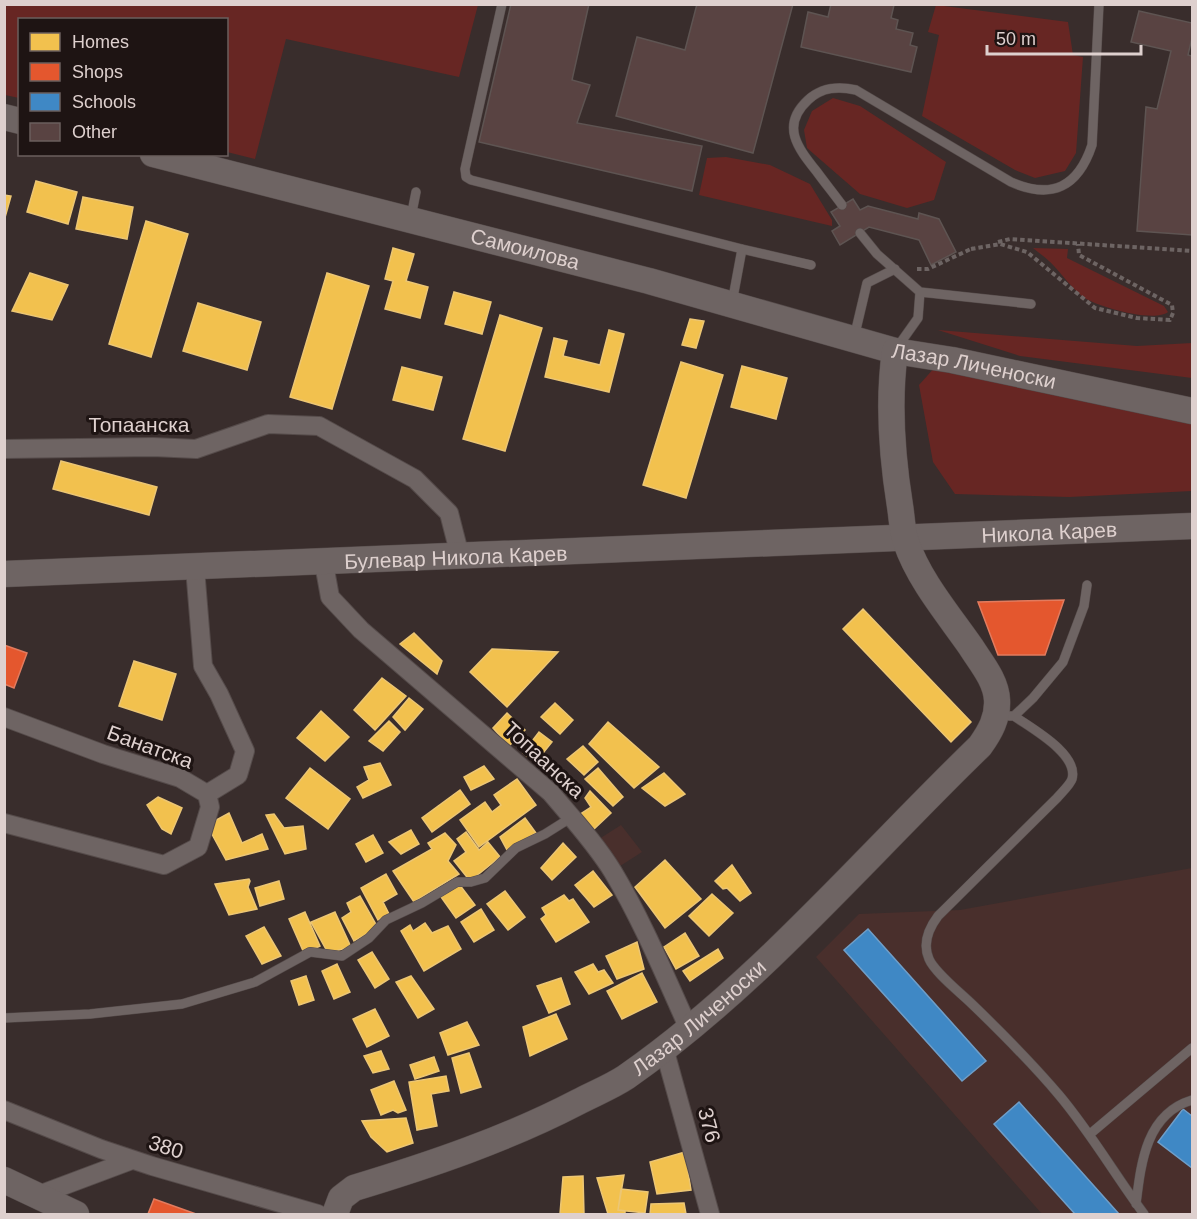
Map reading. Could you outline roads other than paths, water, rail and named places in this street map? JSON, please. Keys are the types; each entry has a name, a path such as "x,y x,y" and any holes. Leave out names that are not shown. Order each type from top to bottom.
{"street":[{"name":"Самоилова","path":"161,156 649,281 895,351"},
{"name":"Лазар Личеноски","path":"335,1215 341,1198 354,1188 487,1143 558,1112 624,1078 689,1029 790,937 980,746 1005,717 990,678 924,578 912,558 905,539 894,453 891,376 895,351 952,360 1192,411"},
{"name":"Топаанска","path":"4,449 153,447 196,449 268,423 319,426 415,479 449,513 460,556"},
{"name":"Никола Карев","path":"905,539 1192,526"},
{"name":"Булевар Никола Карев","path":"4,574 324,564 460,556 703,549 905,539"},
{"name":"Топаанска","path":"324,564 330,597 361,630 551,793 572,817 612,870 639,919 689,1029"},
{"path":"195,568 203,666 219,694 244,751 238,776 207,794"},
{"name":"Банатска","path":"4,717 103,754 180,778 207,794 210,807 198,847 164,865 4,823"},
{"name":"376","path":"664,1048 710,1215"},
{"name":"380","path":"4,1110 132,1160 318,1215"},
{"path":"36,1196 132,1160"},
{"path":"4,1180 76,1215"}],"lane":[{"path":"502,4 465,169 466,177 811,265"},
{"path":"842,206 804,156 794,136 794,123 798,111 816,94 827,88 844,87 856,90 1024,188 1049,191 1074,179 1087,160 1092,146 1099,4"},
{"path":"410,220 416,192"},
{"path":"860,233 878,254 920,292 1031,304"},
{"path":"732,304 742,249"},
{"path":"854,338 867,283 895,269"},
{"path":"895,351 918,318 920,292"},
{"name":"Лазар Личеноски","path":"1005,717 1033,698 1063,662 1084,606 1087,585"},
{"path":"1005,717 1066,756 1073,768 1072,780 1057,798 938,916 928,930 929,959 938,971 998,1029 1038,1072 1090,1134 1144,1215"},
{"path":"4,1018 90,1014 182,1004 255,982 310,952 342,956 369,938 386,920 422,903 457,882 471,882 485,878 516,848 572,817"},
{"path":"1090,1134 1192,1048"},
{"path":"1136,1204 1144,1157 1151,1135 1169,1111 1192,1100"}]}
